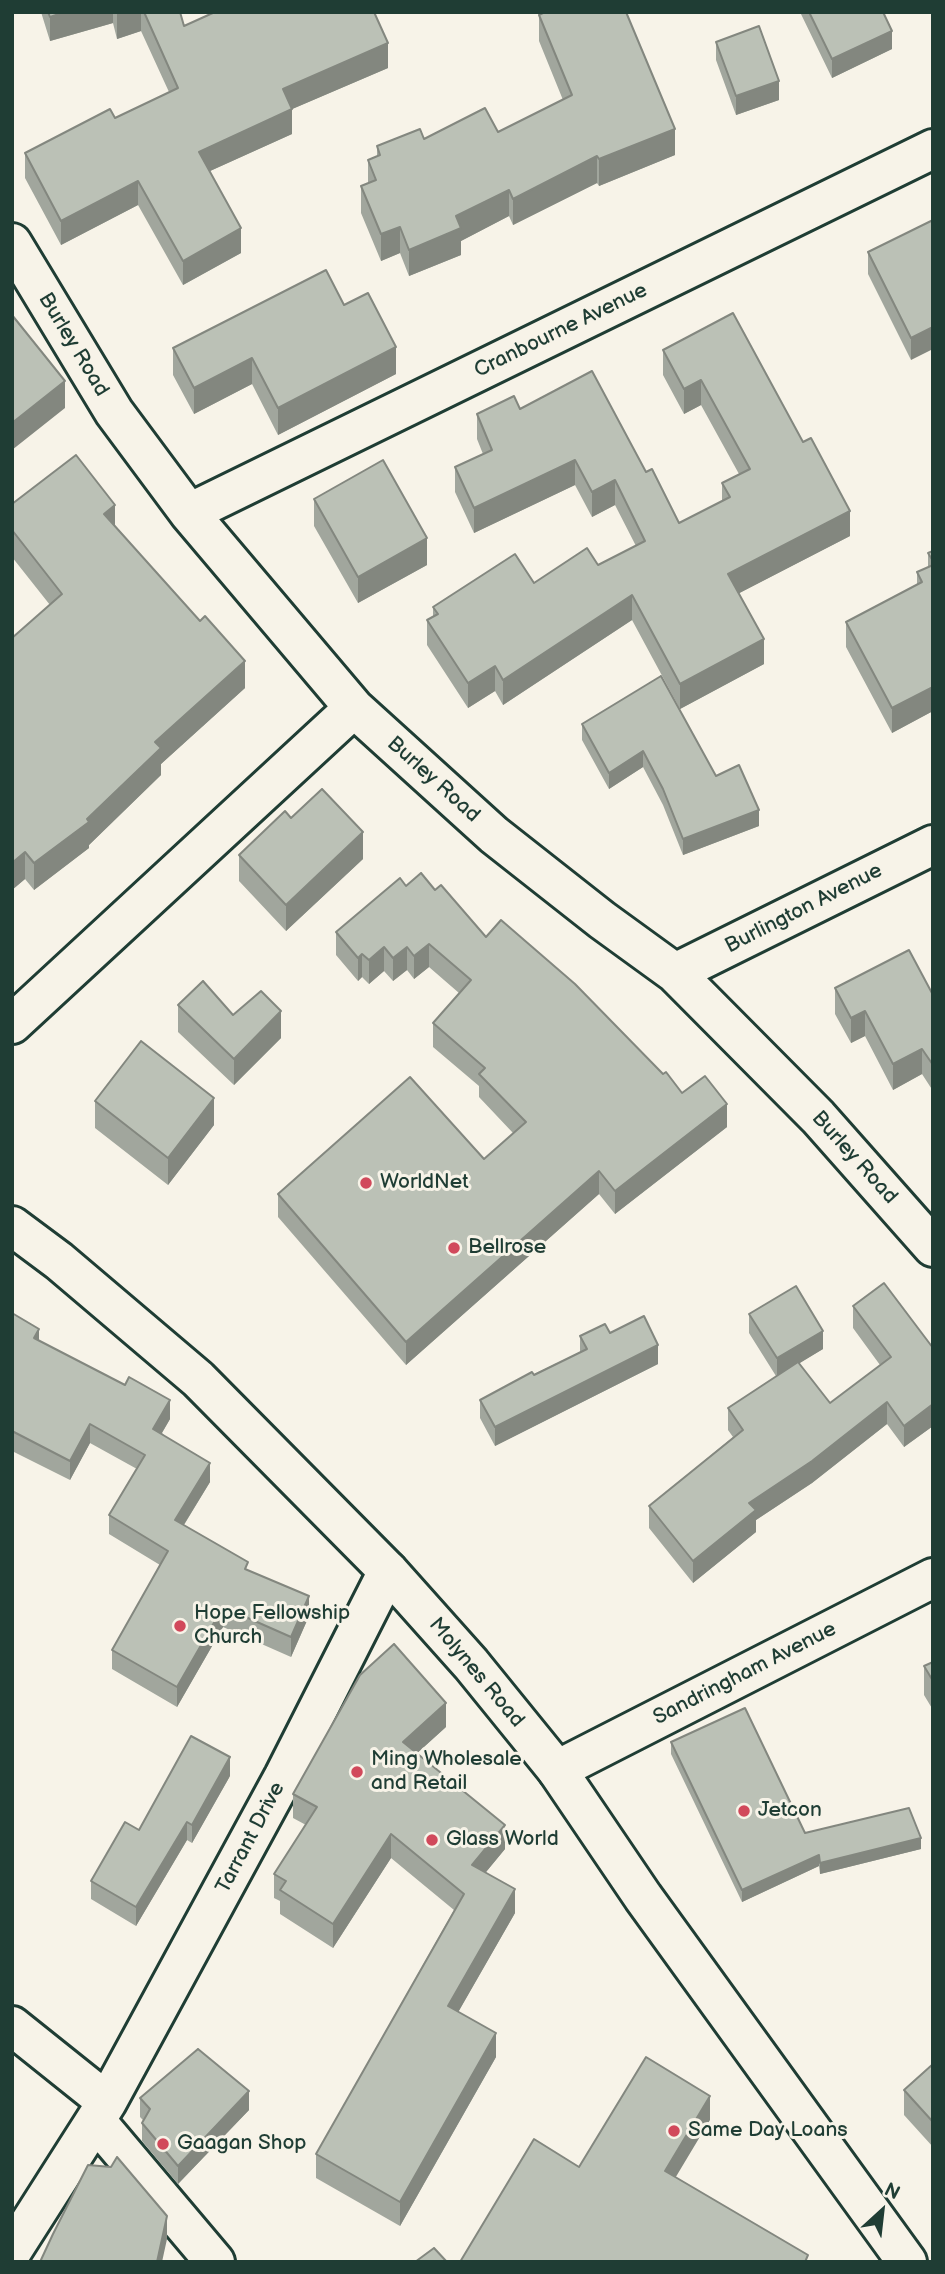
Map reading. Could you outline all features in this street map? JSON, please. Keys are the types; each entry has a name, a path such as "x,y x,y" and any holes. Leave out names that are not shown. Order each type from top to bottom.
{"street":[{"name":"Cranbourne Avenue","path":"189,513 933,149"},
{"name":"Burley Road","path":"12,243 114,412 189,513 354,708 494,835 602,920 675,973 818,1117 933,1247"},
{"path":"12,1024 354,708"},
{"name":"Burlington Avenue","path":"675,973 933,845"},
{"name":"Molynes Road","path":"12,1226 59,1261 198,1379 388,1571 471,1664 556,1770 643,1897 907,2262"},
{"name":"Tarrant Drive","path":"12,2251 102,2111 284,1776 388,1571"},
{"name":"Sandringham Avenue","path":"556,1770 933,1578"},
{"path":"12,2026 102,2111 215,2262"}],"building":[{"path":"48,12 65,12 50,17"},
{"path":"144,12 180,12 184,26 215,12 374,12 388,43 283,89 292,109 199,152 241,228 183,261 138,181 61,221 25,153 110,109 115,118 178,88"},
{"path":"545,12 626,12 675,129 599,159 597,156 513,199 509,190 456,216 461,228 409,250 400,227 381,234 361,186 376,180 368,160 380,155 377,146 420,129 424,139 485,108 498,132 572,95 539,15"},
{"path":"809,12 883,12 892,31 832,59"},
{"path":"759,26 779,81 736,96 716,42"},
{"path":"933,220 933,327 911,338 868,252"},
{"path":"326,270 344,305 368,293 396,347 278,408 252,358 194,388 173,348"},
{"path":"733,313 803,442 811,438 850,511 728,574 764,639 680,684 632,595 503,680 495,666 468,683 427,620 438,614 433,607 515,554 534,583 587,548 598,565 645,541 615,480 592,492 575,460 474,508 455,467 492,450 477,414 514,396 520,409 592,371 646,472 652,469 679,523 730,497 722,483 750,469 701,380 684,389 663,350"},
{"path":"12,315 65,381 12,423"},
{"path":"76,455 115,505 104,514 200,621 205,616 245,661 155,742 161,748 87,819 89,822 34,863 25,852 12,863 12,638 62,594 12,530 12,504"},
{"path":"383,460 427,538 358,577 314,499"},
{"path":"933,565 933,687 892,708 846,622 922,582 917,572"},
{"path":"661,676 716,776 739,765 759,810 683,839 663,789 643,751 609,773 582,724"},
{"path":"322,789 363,832 286,905 239,855 285,811 291,818"},
{"path":"421,873 435,890 441,885 486,937 501,920 575,984 663,1074 666,1072 682,1093 705,1076 727,1104 615,1191 599,1171 406,1342 278,1194 410,1077 484,1159 526,1122 479,1074 485,1068 433,1023 471,980 429,944 414,956 407,947 393,958 384,947 369,960 362,954 358,958 336,932 400,878 406,886"},
{"path":"909,950 933,995 933,1065 922,1049 893,1064 865,1011 851,1018 835,988"},
{"path":"203,981 233,1015 261,991 281,1011 234,1059 178,1005"},
{"path":"141,1041 214,1098 168,1158 95,1101"},
{"path":"884,1283 933,1348 933,1404 904,1426 887,1402 812,1461 749,1503 756,1510 693,1561 649,1506 743,1430 728,1408 798,1362 830,1403 891,1357 853,1306"},
{"path":"796,1286 823,1331 777,1358 749,1314"},
{"path":"12,1313 39,1329 34,1338 125,1385 129,1377 170,1400 153,1429 210,1463 175,1520 248,1562 245,1569 309,1596 291,1637 223,1607 177,1687 112,1650 168,1551 109,1515 145,1455 90,1424 70,1461 12,1431"},
{"path":"644,1316 658,1345 495,1427 480,1400 532,1372 534,1375 587,1349 580,1336 605,1324 610,1333"},
{"path":"394,1644 446,1703 403,1742 505,1825 472,1865 515,1889 448,2006 496,2033 400,2202 316,2154 464,1894 391,1834 333,1924 280,1890 286,1881 274,1874 317,1807 293,1794 360,1675"},
{"path":"933,1662 933,1681 924,1666"},
{"name":"Jetcon","path":"745,1708 805,1833 909,1808 921,1838 820,1863 819,1855 742,1890 671,1742"},
{"path":"191,1736 230,1757 192,1825 187,1822 136,1907 91,1881 125,1822 139,1830"},
{"path":"198,2049 249,2091 178,2166 142,2123 150,2109 140,2098"},
{"path":"646,2057 710,2096 665,2171 808,2255 805,2262 460,2262 534,2139 579,2167"},
{"path":"933,2064 933,2122 904,2090"},
{"path":"117,2157 167,2216 157,2262 40,2262 88,2165 111,2167"},
{"path":"434,2248 447,2262 415,2262"}],"place":[{"name":"WorldNet","path":"366,1183"},
{"name":"Bellrose","path":"454,1248"},
{"name":"Hope Fellowship Church","path":"180,1626"},
{"name":"Ming Wholesale and Retail","path":"357,1772"},
{"name":"Jetcon","path":"744,1811"},
{"name":"Glass World","path":"432,1840"},
{"name":"Same Day Loans","path":"674,2131"},
{"name":"Gaagan Shop","path":"163,2144"}]}
